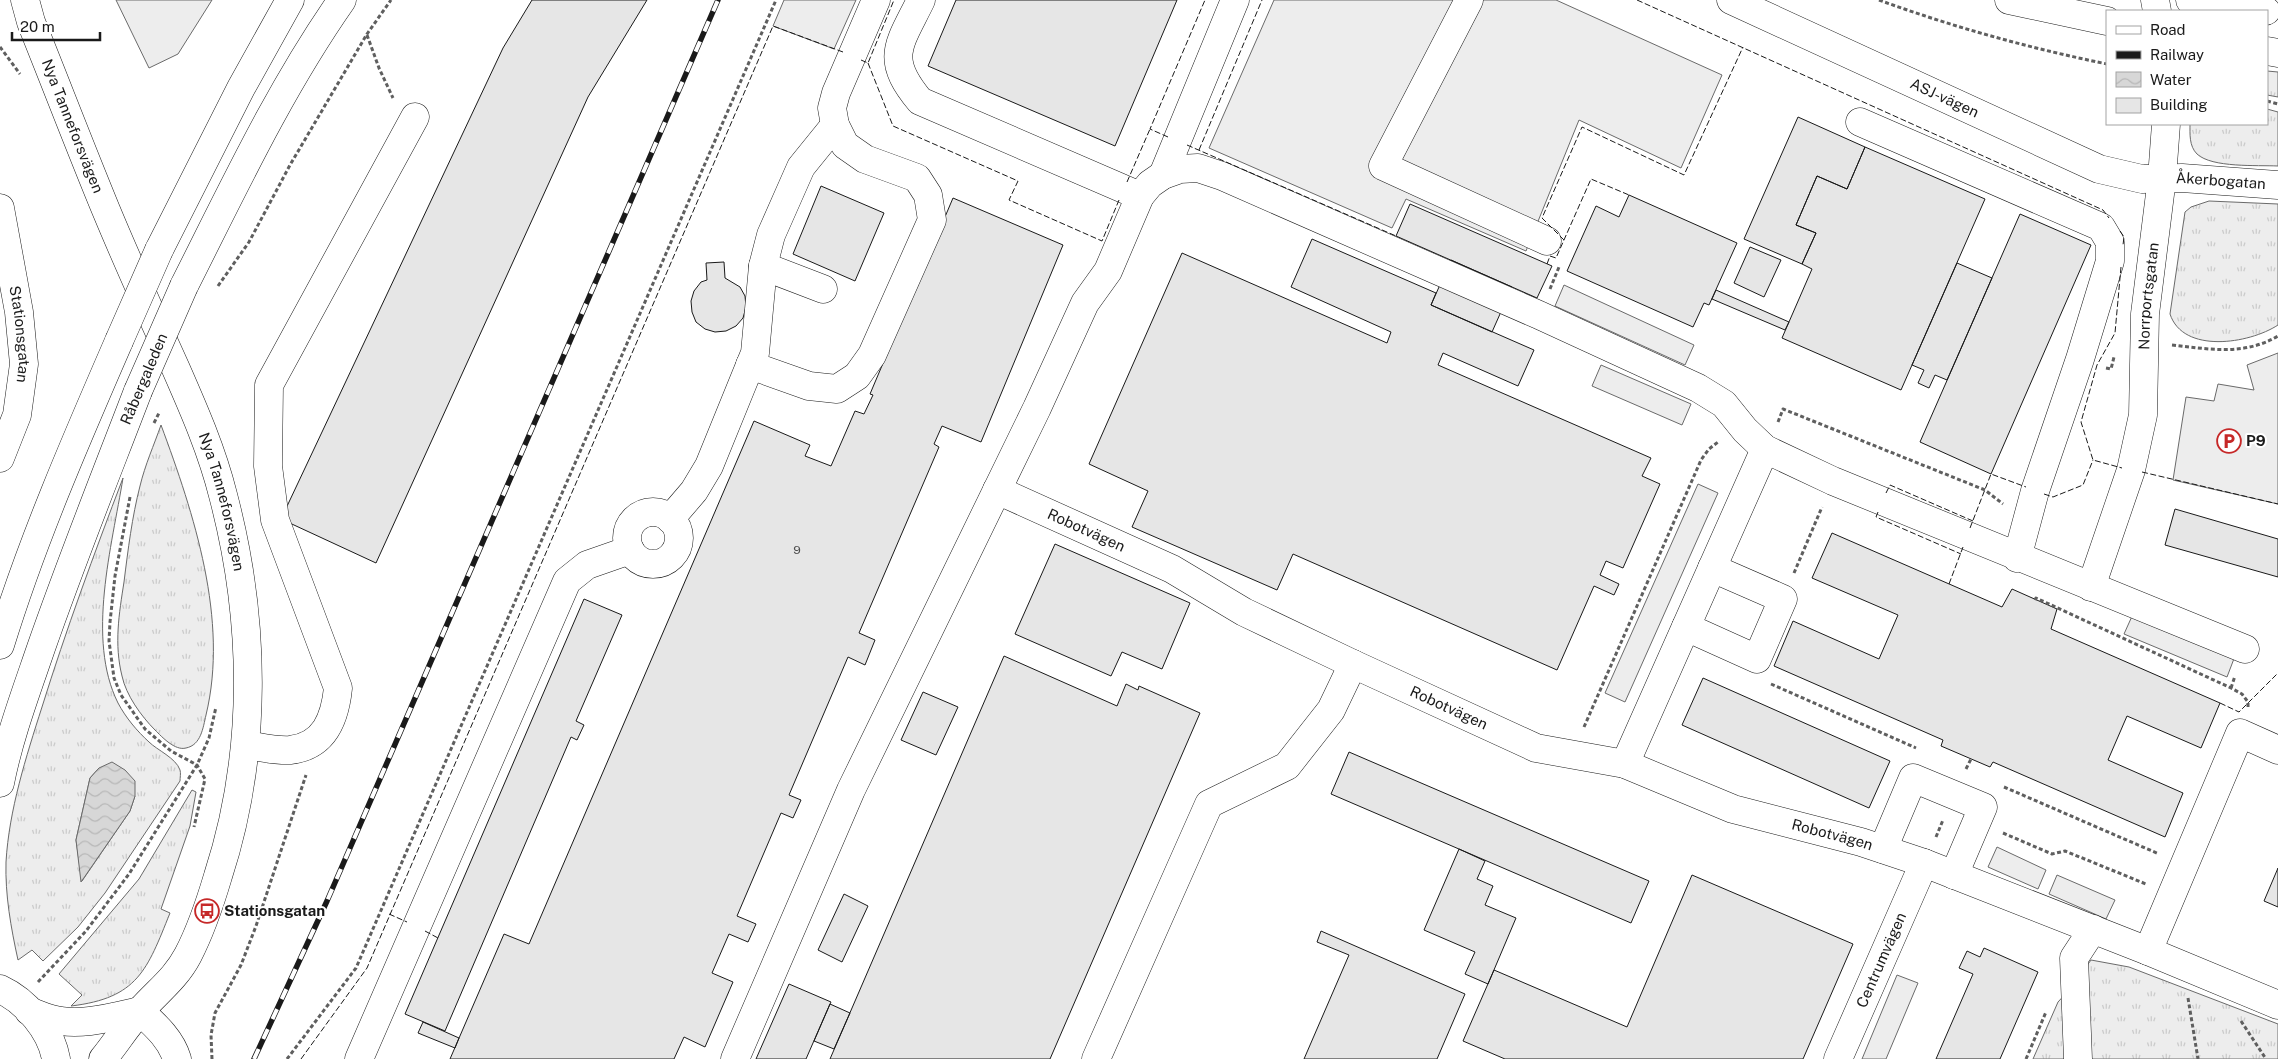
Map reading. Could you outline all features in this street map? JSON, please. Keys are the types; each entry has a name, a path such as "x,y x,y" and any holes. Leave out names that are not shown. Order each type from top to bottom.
{"street":[{"name":"Nya Tanneforsvägen","path":"25,0 106,209 201,427 223,493 238,561 245,613 249,676 247,745 236,816 208,911 186,958 166,987 140,1011 103,1059"},
{"path":"0,644 34,547 72,450 119,341 160,250 241,88 290,0"},
{"name":"Råbergaleden","path":"0,783 4,761 67,574 138,391 184,286 269,117 312,42 342,0"},
{"path":"750,365 809,386 837,389 856,376 872,356 932,220 928,195 917,178 865,159 845,145 835,125 832,108 876,0"},
{"path":"921,0 898,47 898,61 902,76 920,101 1140,196"},
{"path":"1163,175 1235,0"},
{"path":"1469,0 1383,166 1548,241"},
{"name":"ASJ-vägen","path":"1731,0 2099,169 2133,177 2162,178"},
{"path":"2009,0 2106,20"},
{"path":"2190,0 2260,10"},
{"path":"247,745 288,750 306,746 322,734 335,713 338,688 275,520 268,466 269,385 415,117"},
{"path":"1860,122 2101,227 2110,242 2110,261 2080,359 2035,491 2017,558"},
{"path":"670,519 694,491 709,466 755,353 763,266 771,235 801,167 835,125"},
{"name":"Norrportsgatan","path":"2090,587 2131,470 2143,415 2145,381 2143,345 2166,126"},
{"path":"735,1059 851,790 997,490 1085,303 1108,271 1140,196 1150,184 1163,175 1180,169 1198,168 1258,192 1539,315 1698,388 1724,404 1746,430 1766,448 1833,481 2017,558 2245,649"},
{"name":"Åkerbogatan","path":"2162,178 2278,185"},
{"name":"Stationsgatan","path":"0,208 19,312 24,364 17,415 0,458"},
{"path":"763,266 823,289"},
{"path":"1625,764 1766,448"},
{"name":"Robotvägen","path":"997,490 1172,569 1244,612 1352,664 1536,748 1625,764 1733,809 1883,849 1924,863 2148,950 2278,1005"},
{"path":"654,512 670,519 676,526 679,535 678,544 669,558 652,564 643,562 630,550 627,542 627,532 637,517 654,512"},
{"path":"360,1059 567,581 587,565 630,550"},
{"path":"1686,627 1757,659 1783,599 1712,568"},
{"path":"1096,1059 1209,804 1287,766 1331,710 1352,664"},
{"path":"2148,950 2240,733 2278,750"},
{"path":"1883,849 1913,778 1983,807 1954,876"},
{"name":"Centrumvägen","path":"1838,1059 1924,863"},
{"path":"2078,1059 2074,958 2093,929"},
{"path":"2,985 30,1011 45,1031 56,1059"},
{"path":"30,1011 53,1020 74,1021 104,1019 140,1011 161,1031 177,1059"}],"path":[{"path":"216,289 249,242 290,165 367,34 391,0"},
{"path":"287,1059 356,968 776,0"},
{"path":"1879,0 1930,19 2012,42 2106,64"},
{"path":"367,34 392,97 415,117"},
{"path":"2143,345 2161,344 2223,351 2242,349 2278,336"},
{"path":"1573,754 1701,460 1709,449 1720,440 1746,430 1775,427 1784,409 1985,490 2027,523"},
{"path":"151,432 154,423"},
{"path":"1783,599 1833,481"},
{"path":"131,493 115,576 110,622 109,641 114,678 132,714 145,729 171,751 197,766 205,779 194,828"},
{"path":"2035,600 2036,598 2045,602 2242,694 2248,702 2248,716 2240,733"},
{"path":"212,1059 211,1035 216,1013 240,965 256,926 322,734"},
{"path":"36,984 86,931 129,874 197,766"},
{"path":"1977,822 2052,854 2065,851 2172,895"},
{"path":"2182,965 2198,1059"}],"green space":[{"path":"2268,71 2278,72 2278,97 2268,95"},
{"path":"2268,109 2278,112 2278,166 2213,162 2197,154 2190,140 2190,125 2268,125"},
{"path":"2209,201 2278,204 2278,325 2266,332 2235,340 2218,342 2202,340 2188,335 2177,327 2170,314 2185,212 2191,207"},
{"path":"161,425 196,531 211,605 212,679 206,715 198,740 186,748 169,743 144,718 124,683 118,652 119,617 135,510 144,470"},
{"path":"123,478 104,592 104,650 109,678 118,703 125,714 152,745 175,762 180,770 180,781 105,893 78,927 43,961 32,950 18,960 6,887 6,862 14,803 51,678","holes":["99,768 135,796 130,811 82,881 76,840 90,778"]},
{"path":"192,790 196,792 190,826 161,909 170,913 146,965 137,978 126,988 94,1002 71,1006 82,995 59,974 139,879"},
{"path":"2091,960 2129,967 2278,1024 2278,1059 2033,1059 2058,1002"}],"shaded area":[{"path":"116,0 212,0 178,54 149,68"},
{"path":"784,0 856,0 834,49 773,26"},
{"path":"1274,0 1556,0 1722,75 1681,168 1579,120 1526,251 1406,199 1392,228 1209,148"},
{"path":"1564,285 1694,345 1685,365 1555,306"},
{"name":"P9","path":"2278,353 2278,504 2173,480 2186,397 2214,401 2218,384 2254,390 2247,365"},
{"path":"1601,365 1691,404 1682,425 1592,386"},
{"path":"1698,484 1718,493 1625,702 1605,693"},
{"path":"2133,614 2235,656 2227,677 2124,634"},
{"path":"1997,847 2046,870 2038,889 1988,867"},
{"path":"2057,875 2115,900 2106,919 2049,894"},
{"path":"1897,975 1918,983 1886,1059 1862,1059"}],"water":[{"path":"112,762 125,770 135,781 135,796 130,811 81,882 76,840 90,778 99,768"}],"building":[{"path":"532,0 647,0 588,97 376,563 281,519 503,48"},
{"path":"956,0 1177,0 1115,146 928,66"},
{"path":"1798,117 1865,147 1847,189 1817,176 1796,225 1816,233 1802,264 1744,239"},
{"path":"1865,147 1985,199 1901,390 1782,338 1812,269 1802,264 1816,233 1796,225 1817,176 1847,189"},
{"path":"821,186 884,213 855,281 793,254"},
{"path":"1629,195 1737,243 1709,305 1704,303 1693,327 1567,271 1596,206 1619,217"},
{"path":"953,198 1063,245 981,442 942,426 934,444 939,447 859,633 875,640 865,665 848,657 789,795 801,800 793,818 781,813 737,916 756,924 748,942 729,934 712,973 733,982 705,1047 684,1037 674,1059 450,1059 504,934 529,944 754,421 810,445 805,456 831,466 855,411 864,414 873,395 870,394"},
{"path":"1410,204 1552,266 1537,298 1396,236"},
{"path":"2020,214 2091,245 1991,474 1920,442"},
{"path":"1312,239 1436,293 1431,305 1534,350 1518,386 1443,353 1438,365 1651,458 1642,476 1660,484 1623,568 1606,561 1600,575 1619,584 1614,595 1594,586 1557,670 1293,554 1277,590 1132,527 1148,491 1089,464 1182,253 1387,343 1391,332 1291,287"},
{"path":"1750,247 1781,260 1764,297 1734,283"},
{"path":"1451,260 1512,287 1492,332 1431,305"},
{"path":"724,262 725,278 740,287 745,296 746,307 743,318 736,326 726,331 715,332 705,329 696,322 692,312 691,301 694,291 701,282 707,280 706,263"},
{"path":"1957,263 1992,278 1947,380 1935,375 1929,388 1918,383 1924,370 1912,365"},
{"path":"1716,290 1789,322 1785,330 1712,299"},
{"path":"2175,509 2278,539 2278,577 2165,545"},
{"path":"1832,533 2002,607 2012,589 2057,609 2051,629 2220,703 2201,748 2127,716 2108,760 2183,793 2165,837 1993,762 1990,767 1941,746 1943,740 1774,666 1793,621 1879,659 1898,615 1812,578"},
{"path":"1055,544 1190,603 1162,669 1122,652 1111,676 1015,634"},
{"path":"584,599 622,615 576,721 584,725 577,740 571,737 445,1031 405,1014"},
{"path":"1004,656 1117,706 1126,684 1138,690 1139,686 1200,713 1050,1059 830,1059"},
{"path":"1703,678 1890,761 1869,808 1682,725"},
{"path":"923,692 958,707 936,755 901,740"},
{"path":"1349,752 1649,881 1631,923 1331,794"},
{"path":"1459,849 1485,861 1477,879 1493,886 1485,905 1516,918 1488,984 1465,974 1475,952 1424,930"},
{"path":"2278,868 2278,907 2264,901"},
{"path":"1692,875 1853,944 1803,1059 1505,1059 1463,1041 1494,970 1627,1027"},
{"path":"844,894 868,906 842,962 818,950"},
{"path":"1321,931 1465,994 1437,1059 1304,1059 1349,955 1317,942"},
{"path":"1984,948 2038,972 2000,1059 1936,1059 1973,974 1959,968 1967,951 1980,957"},
{"path":"789,984 831,1002 806,1059 756,1059"},
{"path":"830,1004 850,1013 834,1049 814,1041"},
{"path":"423,1022 459,1038 455,1048 418,1033"}],"railway":[{"path":"254,1059 327,901 718,0"}],"fence":[{"path":"861,60 868,63 894,0"},
{"path":"1168,137 1150,129 1205,0"},
{"path":"1199,150 1262,0"},
{"path":"1637,0 2103,210 2109,218"},
{"path":"301,1059 367,968 773,26 843,52"},
{"path":"1564,240 1542,218 1582,127 1684,175 1743,47"},
{"path":"868,63 893,126 1018,181 1009,200 1102,241 1119,200"},
{"path":"1127,182 1150,129"},
{"path":"1187,145 1396,236"},
{"path":"1547,264 1550,256 1556,258 1591,179 1629,195"},
{"path":"2120,231 2124,237 2123,245"},
{"path":"2121,267 2115,333 2097,365 2081,422 2093,460 2122,468"},
{"path":"2044,494 2053,497 2083,485 2093,460"},
{"path":"2142,472 2278,504"},
{"path":"1970,528 1991,474 2026,487"},
{"path":"1886,493 1890,485 1973,521"},
{"path":"1878,512 1876,517 1961,554"},
{"path":"1949,584 1963,547"},
{"path":"2220,703 2239,712 2278,673"},
{"path":"389,914 407,922"},
{"path":"425,931 438,938"}],"place":[{"name":"P9","path":"2229,441"},
{"name":"Stationsgatan","path":"207,911"}]}
